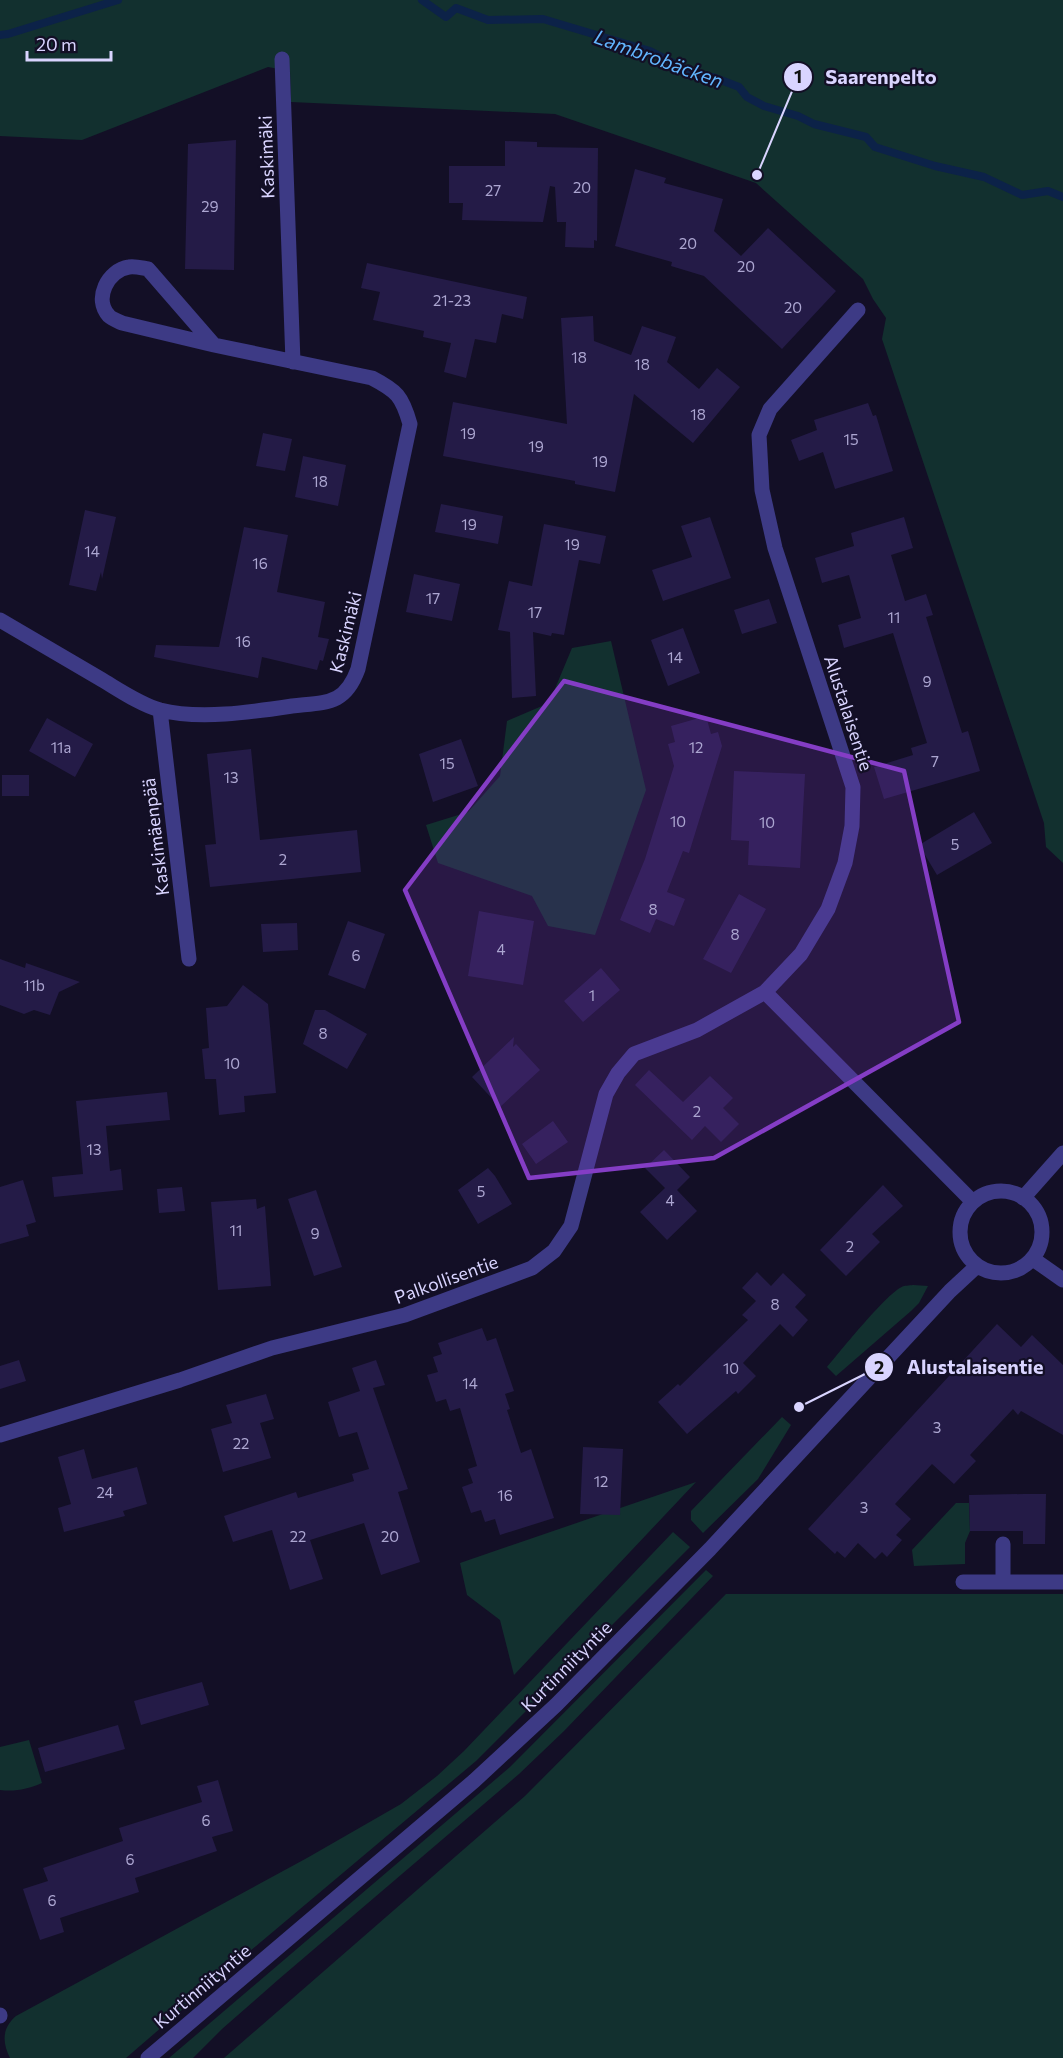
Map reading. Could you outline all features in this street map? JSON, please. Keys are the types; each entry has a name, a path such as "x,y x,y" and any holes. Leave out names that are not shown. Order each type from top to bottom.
{"street":[{"name":"Kaskimäki","path":"282,59 293,362"},
{"name":"Kaskimäki","path":"0,620 126,694 159,710 209,715 267,710 326,702 340,697 352,686 361,658 410,424 405,405 393,389 372,378 214,345 122,323 109,316 103,306 102,297 107,282 116,271 129,267 148,269 214,345"},
{"name":"Alustalaisentie","path":"765,992 801,954 828,909 845,863 852,826 853,787 775,548 762,490 759,435 770,409 858,310"},
{"name":"Kaskimäenpää","path":"159,710 189,959"},
{"path":"765,992 973,1202"},
{"name":"Palkollisentie","path":"0,1435 180,1380 272,1348 405,1315 532,1268 554,1251 570,1226 606,1094 618,1073 634,1054 697,1030 765,992"},
{"path":"1023,1198 1063,1153"},
{"path":"1003,1191 1023,1198 1032,1206 1042,1227 1042,1239 1033,1259 1022,1268 1011,1272 988,1272 977,1266 968,1258 960,1239 962,1218 973,1202 982,1195 1003,1191"},
{"path":"1033,1259 1063,1280"},
{"name":"Kurtinniityntie","path":"148,2058 474,1781 556,1705 710,1549 950,1291 977,1266"},
{"path":"1003,1544 1003,1582"},
{"path":"963,1582 1063,1582"}],"highlighted area":[{"path":"564,681 904,771 959,1022 714,1158 529,1178 405,890"}],"green space":[{"path":"0,0 1063,0 1063,863 1046,847 1044,823 882,339 886,318 863,279 756,183 555,114 291,102 290,71 268,67 82,140 0,136"},
{"path":"611,641 646,790 595,935 548,926 532,896 438,863 426,825 468,812 500,776 507,721 549,703 572,648"},
{"path":"904,1286 928,1286 919,1303 836,1376 827,1367 853,1336 887,1298"},
{"path":"782,1417 791,1425 758,1479 703,1533 691,1520 691,1511"},
{"path":"696,1482 514,1675 500,1620 467,1595 460,1563"},
{"path":"956,1503 969,1503 970,1531 965,1543 965,1564 914,1566 912,1550"},
{"path":"673,1532 690,1547 476,1761 126,2058 10,2058 5,2036 8,2025 16,2016 307,1858 401,1804 437,1776 464,1751"},
{"path":"706,1570 713,1576 564,1731 519,1774 279,1979 193,2058 169,2058 510,1767"},
{"path":"726,1594 1063,1594 1063,2058 224,2058 525,1796"},
{"path":"29,1740 42,1783 21,1790 0,1790 0,1747"}],"building":[{"path":"236,140 234,270 185,269 188,144"},
{"path":"505,141 537,142 537,147 598,148 597,241 594,240 594,248 565,247 566,222 557,222 555,187 550,186 543,222 462,220 463,203 449,203 449,166 505,166"},
{"path":"635,169 666,178 664,183 723,199 714,231 741,256 768,228 836,291 782,349 704,276 671,266 672,262 615,246"},
{"path":"367,263 527,297 523,319 502,314 496,343 475,339 466,378 444,372 451,343 423,337 424,331 373,320 380,292 361,288"},
{"path":"593,316 594,341 631,355 642,326 676,337 667,362 699,389 717,368 740,387 693,443 634,394 615,492 575,484 575,481 443,456 453,402 567,424 561,318"},
{"path":"868,403 873,416 876,415 893,471 835,489 823,452 799,461 791,440 817,430 814,420"},
{"path":"263,433 292,439 285,471 256,466"},
{"path":"303,456 346,465 338,506 295,497"},
{"path":"441,504 503,516 498,544 435,532"},
{"path":"85,510 116,517 102,579 101,572 96,591 69,585"},
{"path":"710,517 731,578 663,601 652,570 692,557 681,526"},
{"path":"904,517 913,548 891,555 905,601 926,594 933,615 926,617 962,733 968,731 980,771 884,799 874,767 913,755 911,748 927,743 893,633 844,648 838,625 861,618 849,575 822,583 815,558 854,546 851,533"},
{"path":"544,524 606,536 600,564 579,560 564,635 552,633 551,636 533,632 536,696 512,698 510,632 498,630 509,581 532,586"},
{"path":"244,527 288,535 277,592 325,602 318,637 329,639 323,661 320,660 317,670 262,657 258,678 154,657 156,645 219,647"},
{"path":"414,574 460,584 452,621 406,612"},
{"path":"769,599 777,623 742,634 734,610"},
{"path":"683,628 700,673 668,686 651,640"},
{"path":"706,716 711,734 718,732 722,746 689,853 683,851 667,892 685,899 674,926 656,919 650,933 620,920 645,859 674,766 668,744 675,742 671,726"},
{"path":"47,718 93,744 75,777 29,751"},
{"path":"461,739 478,786 433,802 419,754"},
{"path":"251,749 260,840 357,830 361,872 210,887 205,845 216,844 207,754"},
{"path":"734,771 805,774 800,868 748,865 749,841 731,840"},
{"path":"2,775 29,775 29,796 2,796"},
{"path":"974,812 992,843 937,875 919,845"},
{"path":"739,894 766,909 731,973 703,959"},
{"path":"479,911 534,921 523,985 468,976"},
{"path":"348,921 385,934 365,989 328,975"},
{"path":"297,923 298,950 263,952 261,924"},
{"path":"0,959 25,968 26,963 80,982 59,992 50,1015 34,1010 24,1014 0,1005"},
{"path":"601,968 620,990 583,1022 564,1001"},
{"path":"243,985 268,1004 276,1093 244,1096 245,1112 219,1115 216,1079 205,1079 202,1049 209,1048 206,1008 227,1006"},
{"path":"315,1010 325,1010 367,1034 347,1069 303,1044"},
{"path":"514,1037 513,1047 516,1044 540,1070 500,1107 472,1077"},
{"path":"649,1070 683,1102 710,1076 733,1098 723,1108 739,1124 721,1142 705,1126 692,1140 635,1085"},
{"path":"167,1092 170,1120 106,1126 110,1171 121,1169 123,1190 54,1197 52,1177 83,1174 76,1101"},
{"path":"553,1121 568,1142 536,1164 522,1144"},
{"path":"664,1150 690,1177 677,1190 697,1211 667,1240 640,1212 665,1188 645,1168"},
{"path":"488,1168 512,1204 478,1224 458,1190"},
{"path":"23,1180 36,1222 26,1225 29,1236 0,1244 0,1187"},
{"path":"883,1185 903,1206 872,1234 880,1242 846,1276 820,1250"},
{"path":"182,1187 185,1211 159,1213 157,1189"},
{"path":"316,1190 342,1267 314,1276 288,1199"},
{"path":"256,1199 257,1209 265,1206 271,1286 218,1290 211,1202"},
{"path":"757,1272 771,1286 783,1273 806,1295 795,1307 808,1320 793,1337 780,1324 743,1363 756,1376 738,1394 736,1391 687,1434 658,1402 678,1384 680,1386 748,1320 742,1315 756,1301 742,1288"},
{"path":"997,1324 1021,1347 1032,1335 1063,1365 1063,1435 1021,1411 1018,1415 1013,1409 970,1455 976,1461 954,1484 932,1464 895,1504 911,1519 896,1535 902,1540 887,1557 882,1552 875,1559 858,1543 845,1558 837,1551 835,1554 808,1529"},
{"path":"482,1328 487,1341 496,1338 514,1391 505,1394 510,1409 507,1410 521,1453 531,1449 554,1518 500,1535 495,1519 485,1522 481,1510 471,1513 462,1487 473,1483 468,1469 477,1466 460,1408 450,1411 446,1399 436,1402 427,1375 438,1372 433,1357 442,1354 438,1343"},
{"path":"19,1360 26,1381 0,1389 0,1366"},
{"path":"376,1360 385,1385 373,1388 408,1489 398,1492 420,1562 381,1575 364,1523 310,1540 323,1579 290,1590 272,1530 233,1542 224,1516 296,1492 298,1498 354,1481 352,1474 369,1469 357,1432 339,1437 328,1402 360,1391 352,1368"},
{"path":"266,1394 274,1419 260,1423 271,1458 223,1472 211,1429 232,1423 226,1405"},
{"path":"583,1447 623,1449 620,1515 580,1514"},
{"path":"84,1449 92,1479 137,1467 147,1504 123,1511 125,1516 64,1532 58,1508 71,1504 58,1457"},
{"path":"1046,1494 1045,1544 1023,1544 1023,1531 970,1531 969,1495"},
{"path":"202,1682 209,1705 141,1725 134,1701"},
{"path":"118,1725 125,1749 45,1772 38,1748"},
{"path":"218,1780 233,1831 212,1837 217,1851 135,1878 139,1892 60,1918 64,1932 40,1940 23,1889 48,1881 43,1868 123,1841 119,1828 202,1802 197,1786"}],"waterway":[{"name":"Lambrobäcken","path":"0,35 118,0"},
{"name":"Lambrobäcken","path":"422,0 446,17 456,8 488,20 543,19 650,51 705,79 713,77 739,87 747,97 764,106 798,116 814,124 866,137 875,147 935,166 984,177 1022,195 1048,191 1063,197"}],"place":[{"name":"Saarenpelto","path":"757,175"},
{"name":"Alustalaisentie","path":"799,1407"}]}
